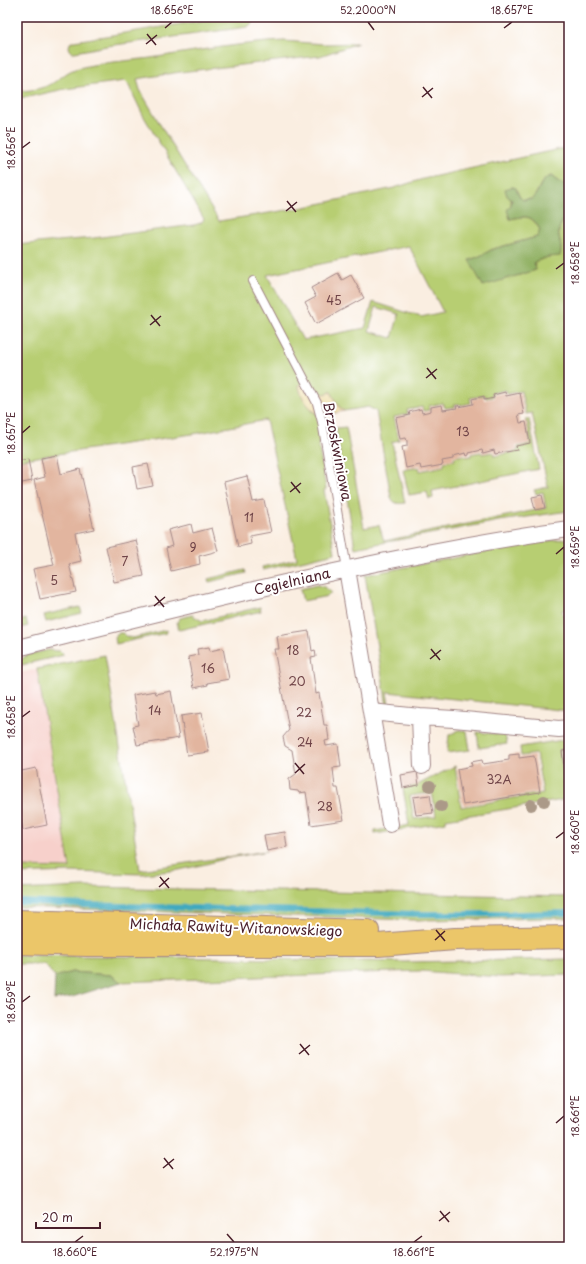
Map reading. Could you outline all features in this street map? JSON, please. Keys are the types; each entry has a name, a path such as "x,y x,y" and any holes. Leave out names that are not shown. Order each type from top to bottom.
{"main road":[{"name":"Michała Rawity-Witanowskiego","path":"17,921 375,931 455,939"},
{"name":"Michała Rawity-Witanowskiego","path":"17,944 378,945 455,939 569,937"}],"street":[{"name":"Cegielniana","path":"17,648 180,607 347,569 494,540 569,529"},
{"path":"347,569 390,824"},
{"path":"371,712 559,730 569,728"},
{"path":"420,717 422,766"}],"lane":[{"name":"Brzoskwiniowa","path":"253,281 317,403 322,422 347,569"}],"shaded area":[{"path":"37,669 70,868 17,867 17,674"}],"green space":[{"path":"225,17 254,17 255,20 248,27 107,46 75,52 71,52 69,47 70,43 74,41"},
{"path":"284,41 323,44 358,43 320,56 180,72 137,79 140,90 219,221 300,208 394,188 423,179 569,147 569,183 561,183 551,176 544,180 532,199 523,200 519,196 516,188 512,187 510,219 528,217 534,221 540,230 537,237 493,249 469,260 516,276 536,270 534,262 560,255 560,226 563,221 569,220 569,511 499,521 355,548 336,428 346,427 364,528 379,525 384,541 546,508 543,492 536,494 534,490 548,487 532,413 526,414 521,391 507,394 506,390 492,393 492,397 486,398 485,395 470,398 471,403 461,405 455,404 455,407 445,408 443,403 429,406 429,410 423,411 422,407 407,410 408,414 394,417 399,440 392,442 405,503 396,503 391,497 376,411 368,407 344,411 340,408 331,392 321,394 312,387 312,411 320,416 322,441 318,442 326,489 324,490 335,553 263,570 262,567 297,559 266,420 199,433 17,460 17,245 94,238 194,225 201,223 204,219 143,115 128,84 125,81 65,89 17,98 17,91 45,87 71,70 88,66 218,48","holes":["409,246 443,312 421,317 373,302 365,328 303,340 267,275","376,307 399,314 392,338 369,331"]},
{"path":"551,176 561,183 569,183 569,220 563,221 559,230 561,246 560,256 548,257 534,262 536,270 483,286 469,260 493,249 537,237 540,230 534,221 528,217 510,219 507,210 511,205 512,200 507,196 505,189 512,187 516,188 519,196 523,200 532,199 544,180"},
{"path":"525,419 529,419 539,469 432,491 433,498 429,499 427,492 409,495 403,470 419,467 420,471 444,466 444,462 455,460 454,457 465,455 466,457 471,456 471,454 481,452 482,454 493,452 494,456 518,451 518,447 531,444 527,422"},
{"path":"569,538 569,609 562,610 569,642 569,711 388,692 389,706 387,706 365,575 521,545"},
{"path":"245,570 246,573 209,582 208,579"},
{"path":"317,585 324,587 331,592 328,596 303,601 300,589"},
{"path":"80,607 82,613 46,622 44,615"},
{"path":"260,607 261,611 179,630 177,622 180,618 192,615 202,621"},
{"path":"26,619 28,626 17,629 17,622"},
{"path":"166,630 166,633 116,644 115,637 118,633 123,633 127,637 133,638"},
{"path":"49,650 60,651 64,655 17,666 18,662 27,655"},
{"path":"105,655 140,870 267,851 224,859 179,870 142,874 69,872 17,874 17,867 70,868 37,669"},
{"path":"459,730 467,731 470,750 447,753 449,735"},
{"path":"477,732 505,735 507,744 479,748"},
{"path":"569,739 569,748 560,750 565,789 569,789 569,799 446,819 446,822 375,834 375,831 409,825 403,788 419,785 455,766 461,807 543,793 536,754 521,756 520,747","holes":["432,792 436,816 414,819 410,796"]},
{"path":"84,887 569,897 569,918 413,920 17,907 17,890"},
{"path":"17,955 404,962 569,959 569,975 500,977 420,971 121,982 111,975 72,972 55,977 44,964 17,964"},
{"path":"72,972 111,975 121,982 72,997 54,1000 55,977"}],"sand":[{"path":"304,383 317,392 323,394 331,392 340,408 344,411 320,416 312,410 301,394 299,385"}],"building":[{"path":"338,273 342,280 351,275 364,298 316,324 305,303 316,297 311,288"},
{"path":"505,392 506,396 520,393 524,414 518,415 520,423 526,422 530,443 516,446 517,450 495,454 494,450 483,453 482,450 469,453 467,456 466,453 453,456 453,459 442,461 443,465 421,469 420,465 406,468 402,447 407,446 407,441 406,438 400,439 396,418 410,415 409,412 421,409 422,413 431,411 431,407 442,405 443,410 457,408 456,406 459,405 459,407 473,404 472,399 484,396 484,400 494,398 493,395"},
{"path":"57,455 61,474 80,469 94,529 75,533 81,561 69,564 76,592 40,599 33,569 54,565 34,480 45,477 41,458"},
{"path":"28,459 32,481 17,484 17,461"},
{"path":"148,464 153,486 137,489 133,467"},
{"path":"247,476 253,502 264,500 271,532 250,536 251,544 238,547 224,482"},
{"path":"542,495 545,508 535,510 532,497"},
{"path":"191,524 193,533 212,528 218,551 199,556 200,564 171,571 166,548 172,546 168,530"},
{"path":"136,540 144,576 114,582 106,547"},
{"path":"309,631 312,651 315,650 316,657 311,658 316,694 319,693 324,725 327,725 329,740 325,741 326,746 338,744 341,767 333,768 335,788 338,788 344,820 311,825 306,792 299,793 298,791 290,790 289,779 296,774 292,750 285,746 283,737 289,730 274,649 279,649 277,636"},
{"path":"209,647 210,651 223,648 229,679 207,683 208,685 194,688 188,657 198,655 197,649"},
{"path":"155,691 156,694 171,691 179,738 137,745 133,726 138,725 133,695"},
{"path":"202,713 209,752 187,755 181,716"},
{"path":"569,750 569,787 567,787 562,751"},
{"path":"519,754 519,758 534,756 540,792 463,805 457,769 472,766 471,762 482,760 483,764 509,760 509,755"},
{"path":"36,768 47,825 23,830 17,802 17,772"},
{"path":"417,772 419,785 403,788 401,775"},
{"path":"430,795 433,813 416,815 413,797"},
{"path":"285,832 287,847 267,851 264,835"}],"waterway":[{"path":"17,902 420,914 569,913"}]}
